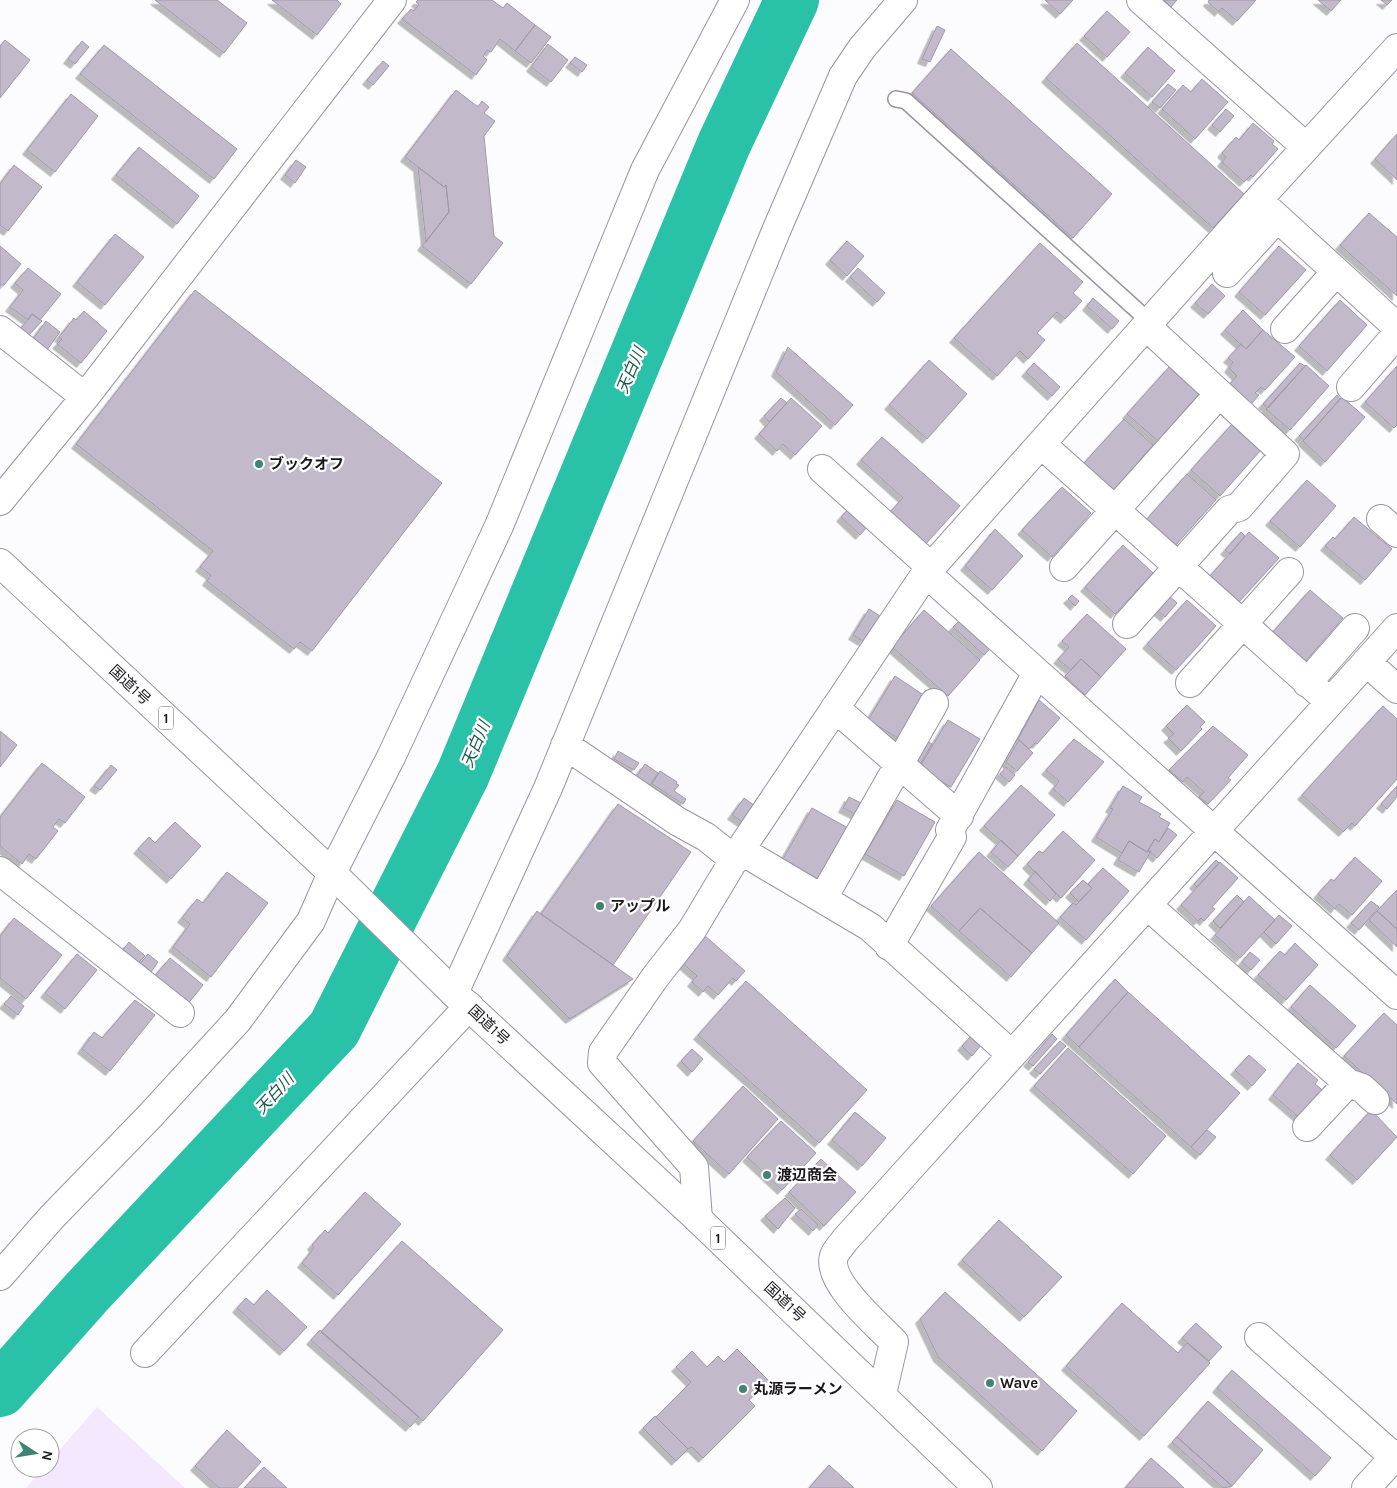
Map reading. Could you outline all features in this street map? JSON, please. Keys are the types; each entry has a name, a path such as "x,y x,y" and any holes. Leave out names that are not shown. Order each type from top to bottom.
{"main road":[{"path":"0,501 85,397 392,0"},
{"path":"0,1276 52,1216 150,1116 238,1020 311,920 332,873 391,757 499,526 645,170 735,0"},
{"path":"862,48 882,0"},
{"path":"145,1353 461,999 776,231 843,76 862,48 903,0"},
{"path":"1141,0 1306,147"},
{"path":"1227,273 1306,147 1397,48"},
{"path":"698,1220 694,1166 602,1063 603,1052 656,976 692,930 737,855 929,570 1148,324 1267,209"},
{"path":"1267,209 1397,327"},
{"path":"1285,329 1336,272"},
{"path":"1127,624 1229,510 1239,507 1285,454 1148,324"},
{"path":"0,330 85,397"},
{"path":"1350,387 1397,334"},
{"path":"1064,567 1220,394"},
{"path":"1041,444 1330,702"},
{"path":"822,469 1037,673 1397,995"},
{"name":"国道1号","path":"0,563 332,873 461,999 882,1394 978,1488"},
{"path":"1190,682 1289,572"},
{"path":"1308,682 1355,628"},
{"path":"882,1394 894,1342 843,1289 835,1275 834,1257 845,1240 1397,628"},
{"path":"1366,662 1397,689"},
{"path":"890,946 952,837 950,830 1037,673"},
{"path":"823,898 934,703"},
{"path":"835,708 959,816"},
{"path":"564,745 677,821 737,855 823,898 870,927 1012,1055"},
{"path":"0,871 180,1013"},
{"path":"1147,905 1348,1083 1362,1088 1375,1100"},
{"path":"1307,1127 1348,1083"},
{"path":"1259,1337 1396,1455 1366,1488"}],"lane":[{"path":"896,99 906,101 1148,324"}],"shaded area":[{"path":"97,1407 185,1488 26,1488 35,1478 60,1478 60,1450"}],"building":[{"path":"155,0 217,0 247,23 224,53"},
{"path":"272,0 337,0 341,4 317,35"},
{"path":"418,0 492,0 503,8 507,3 535,25 515,51 500,39 491,52 487,50 483,56 487,60 476,75 402,19 411,9 414,11 419,4 416,2"},
{"path":"1045,0 1073,0 1060,14"},
{"path":"1164,0 1177,0 1171,7"},
{"path":"1209,0 1256,0 1237,21 1222,8 1219,12 1208,2"},
{"path":"1318,0 1341,0 1331,11"},
{"path":"1381,0 1392,0 1387,5"},
{"path":"1107,11 1130,32 1107,57 1084,36"},
{"path":"535,25 551,37 531,63 515,51"},
{"path":"937,26 945,30 930,62 922,59"},
{"path":"5,40 30,60 0,98 0,46"},
{"path":"82,41 89,47 75,64 68,59"},
{"path":"1077,43 1244,194 1213,228 1046,78"},
{"path":"548,44 568,60 551,82 531,67"},
{"path":"104,45 237,149 214,179 80,74"},
{"path":"1148,47 1175,71 1152,97 1125,73"},
{"path":"951,49 1112,194 1073,238 912,93"},
{"path":"575,57 587,65 582,72 570,63"},
{"path":"383,61 389,66 373,85 367,80"},
{"path":"1202,79 1228,102 1195,139 1162,109 1183,85 1191,92"},
{"path":"1168,84 1176,90 1160,108 1152,102"},
{"path":"456,90 478,107 482,101 489,107 484,113 495,121 484,136 494,236 503,243 471,284 422,246 449,212 446,185 444,187 405,157"},
{"path":"71,94 98,116 55,172 27,150"},
{"path":"1226,109 1234,116 1220,132 1212,125"},
{"path":"1253,123 1274,141 1272,144 1278,149 1253,177 1251,175 1244,182 1222,162 1226,157 1222,153 1236,137 1239,140"},
{"path":"1397,134 1397,180 1375,159"},
{"path":"139,147 199,196 177,224 116,175"},
{"path":"296,160 306,167 295,183 285,175"},
{"path":"14,165 42,187 8,231 0,225 0,184"},
{"path":"418,167 444,187 446,185 449,212 426,242"},
{"path":"1369,213 1397,237 1397,296 1340,245"},
{"path":"115,234 144,257 105,305 77,282"},
{"path":"847,241 864,256 847,276 830,260"},
{"path":"1040,243 1083,282 1073,293 1082,301 1065,319 1057,312 1037,333 1045,340 1028,359 1020,351 997,376 954,338"},
{"path":"0,246 21,264 4,285 0,285"},
{"path":"1279,246 1306,270 1265,315 1239,292"},
{"path":"28,268 61,294 40,320 32,314 28,320 10,307 23,290 15,283"},
{"path":"858,268 885,293 877,302 850,277"},
{"path":"1212,284 1225,296 1208,314 1195,303"},
{"name":"ブックオフ","path":"195,290 442,483 312,651 300,642 294,649 207,581 211,575 200,567 213,551 76,444"},
{"path":"1093,298 1119,321 1112,329 1087,306"},
{"path":"1340,300 1367,325 1327,371 1299,346"},
{"path":"1243,310 1263,330 1246,349 1225,330"},
{"path":"84,311 107,331 81,363 57,344 62,339 59,337 74,318 76,320"},
{"path":"32,314 42,321 27,337 19,331"},
{"path":"46,321 60,332 47,350 33,339"},
{"path":"1263,330 1295,357 1265,390 1261,387 1255,393 1259,395 1247,409 1225,389 1237,376 1229,368 1233,362 1228,358 1241,344 1246,349"},
{"path":"788,347 853,405 835,425 776,372"},
{"path":"929,360 967,394 927,439 889,405"},
{"path":"1034,363 1060,387 1052,396 1026,372"},
{"path":"1300,363 1305,366 1268,408 1263,404"},
{"path":"1306,365 1329,386 1290,430 1266,409"},
{"path":"1397,366 1397,425 1394,428 1365,402"},
{"path":"1169,367 1199,394 1158,441 1127,414"},
{"path":"1337,395 1340,399 1304,440 1299,436"},
{"path":"1342,397 1365,417 1325,462 1303,441"},
{"path":"781,398 787,403 769,422 764,416"},
{"path":"791,398 822,426 795,455 783,444 777,451 759,434"},
{"path":"1124,419 1153,445 1113,491 1083,464"},
{"path":"1232,424 1261,450 1220,496 1191,470"},
{"path":"882,437 960,506 923,547 887,515 903,498 861,460"},
{"path":"1187,474 1216,500 1175,546 1146,520"},
{"path":"1307,480 1336,506 1300,547 1270,521"},
{"path":"1062,487 1091,513 1052,557 1022,530"},
{"path":"849,508 868,526 860,535 841,517"},
{"path":"1354,517 1392,549 1365,580 1325,546 1333,537 1335,539"},
{"path":"995,529 1023,556 992,590 965,566"},
{"path":"1241,532 1245,536 1230,554 1225,550"},
{"path":"1249,532 1279,558 1238,603 1209,577"},
{"path":"1123,545 1153,573 1115,614 1085,587"},
{"path":"1310,590 1343,618 1304,663 1271,634"},
{"path":"1166,593 1177,603 1165,617 1154,607"},
{"path":"1072,595 1079,601 1075,606 1068,599"},
{"path":"1187,600 1216,626 1176,670 1147,644"},
{"path":"869,609 880,616 863,641 853,635"},
{"path":"924,610 980,660 948,696 892,647"},
{"path":"1087,614 1126,649 1101,677 1081,659 1071,670 1058,659 1069,647 1062,641"},
{"path":"959,621 990,649 984,655 953,627"},
{"path":"1081,659 1101,677 1085,695 1065,676"},
{"path":"895,676 925,696 901,740 868,720"},
{"path":"1039,700 1060,718 1037,744 1035,743 1029,749 1018,739"},
{"path":"1187,705 1205,722 1200,727 1202,729 1181,751 1168,738 1174,734 1166,726"},
{"path":"1383,706 1397,719 1397,779 1355,826 1352,823 1343,832 1302,795"},
{"path":"948,720 980,739 951,787 919,768"},
{"path":"1213,726 1248,755 1228,778 1231,780 1208,804 1199,797 1204,792 1187,777 1183,782 1169,770"},
{"path":"0,731 17,745 0,767"},
{"path":"920,737 932,744 921,763 909,757"},
{"path":"1074,739 1104,762 1068,802 1053,789 1059,781 1046,770"},
{"path":"1019,740 1033,753 1017,771 1006,762"},
{"path":"618,751 639,763 634,770 614,759"},
{"path":"42,763 85,797 65,823 59,819 53,827 58,831 36,859 29,854 22,864 0,846 0,817"},
{"path":"645,764 658,773 650,785 636,777"},
{"path":"111,765 117,770 100,790 94,786"},
{"path":"1006,767 1015,775 1009,782 1000,774"},
{"path":"660,771 677,782 676,784 679,785 674,791 686,799 683,804 652,784"},
{"path":"1021,785 1055,815 1018,856 984,826"},
{"path":"1123,786 1142,797 1139,802 1161,814 1159,817 1170,823 1159,842 1155,839 1147,852 1129,841 1122,853 1096,837 1113,809 1110,808"},
{"path":"1397,786 1397,797 1387,809 1381,804"},
{"path":"849,797 863,804 857,815 843,808"},
{"path":"744,798 755,806 744,823 732,815"},
{"path":"897,800 935,822 904,876 865,854"},
{"path":"618,804 691,852 613,965 541,914"},
{"path":"812,808 848,828 819,880 783,859"},
{"path":"175,822 201,846 171,879 138,849 149,837 155,843"},
{"path":"1168,828 1177,835 1157,858 1148,850 1155,839 1159,842"},
{"path":"1063,831 1095,860 1061,898 1027,864 1039,851 1043,853"},
{"path":"1001,840 1018,856 1008,867 991,852"},
{"path":"1129,841 1147,852 1151,851 1139,872 1118,860"},
{"path":"979,852 1059,923 1032,953 980,908 959,931 931,906"},
{"path":"1355,857 1382,881 1352,915 1339,904 1335,909 1318,894 1331,879 1334,881"},
{"path":"1216,860 1219,863 1197,887 1194,884"},
{"path":"1220,862 1238,878 1212,907 1215,909 1204,921 1201,918 1198,921 1181,905"},
{"path":"1103,868 1129,891 1086,940 1060,917 1073,903 1076,905 1092,888 1088,884"},
{"path":"1035,871 1056,894 1050,901 1028,880"},
{"path":"227,872 268,903 211,977 173,947 190,924 182,918 197,899 203,903"},
{"path":"1083,880 1092,888 1079,902 1070,893"},
{"path":"1397,890 1397,929 1377,911"},
{"path":"1237,895 1244,902 1220,928 1213,921"},
{"path":"1249,896 1275,920 1240,958 1215,935"},
{"path":"1371,901 1379,907 1359,930 1351,923"},
{"path":"980,908 1032,953 1011,977 959,931"},
{"path":"537,911 633,979 570,1019 507,956"},
{"path":"1377,911 1397,929 1397,947 1369,920"},
{"path":"1279,915 1292,926 1276,944 1264,932"},
{"path":"14,918 62,955 26,999 0,978 0,936"},
{"path":"704,935 745,971 736,981 733,978 718,995 708,986 703,992 692,982 697,976 681,962"},
{"path":"129,942 145,956 136,965 121,952"},
{"path":"1295,943 1318,965 1286,1000 1258,975 1280,951 1285,955"},
{"path":"1250,952 1260,960 1251,970 1242,962"},
{"path":"77,954 97,970 65,1009 45,993"},
{"path":"148,954 158,962 149,975 138,966"},
{"path":"170,958 203,985 187,1005 153,978"},
{"path":"1115,979 1128,992 1079,1047 1066,1035"},
{"path":"746,981 867,1090 819,1143 698,1035"},
{"path":"1310,985 1356,1026 1336,1048 1291,1007"},
{"path":"1128,992 1240,1093 1191,1147 1079,1047"},
{"path":"11,996 24,1006 18,1015 4,1004"},
{"path":"135,1000 155,1015 110,1071 82,1049 94,1032 102,1038"},
{"path":"1384,1013 1397,1025 1397,1104 1344,1056"},
{"path":"1052,1034 1057,1039 1033,1066 1028,1062"},
{"path":"971,1036 981,1045 972,1056 962,1046"},
{"path":"1060,1041 1066,1046 1040,1074 1034,1069"},
{"path":"1068,1048 1166,1136 1133,1174 1034,1086"},
{"path":"692,1049 703,1059 692,1072 681,1061"},
{"path":"1249,1055 1266,1070 1252,1086 1235,1070"},
{"path":"1298,1063 1318,1080 1315,1084 1325,1092 1302,1120 1273,1095"},
{"path":"743,1086 778,1119 729,1174 693,1141"},
{"path":"1371,1110 1397,1137 1357,1180 1330,1155"},
{"path":"855,1112 886,1138 862,1166 832,1140"},
{"path":"781,1121 816,1153 782,1190 747,1157"},
{"path":"1207,1130 1216,1137 1200,1155 1191,1147"},
{"path":"821,1159 856,1192 824,1226 789,1192"},
{"path":"365,1192 401,1224 338,1295 302,1263 314,1248 312,1245 325,1230 328,1233"},
{"path":"785,1198 795,1208 778,1229 765,1216"},
{"path":"801,1209 818,1225 813,1231 795,1214"},
{"path":"999,1220 1062,1277 1024,1317 962,1260"},
{"path":"402,1241 503,1330 423,1421 321,1332"},
{"path":"267,1290 307,1327 284,1351 237,1308 246,1298 254,1305"},
{"path":"945,1292 1077,1411 1042,1451 938,1357 920,1319"},
{"path":"1122,1303 1178,1353 1187,1343 1210,1363 1144,1436 1066,1366"},
{"path":"1196,1323 1222,1347 1209,1361 1182,1338"},
{"path":"320,1330 419,1417 410,1427 311,1340"},
{"path":"737,1349 769,1381 749,1400 755,1406 703,1458 692,1447 688,1449 656,1417 691,1382 676,1367 692,1351 707,1367 718,1356 724,1362"},
{"path":"1232,1370 1331,1458 1315,1476 1217,1388"},
{"path":"1208,1401 1263,1450 1232,1486 1177,1437"},
{"path":"655,1416 688,1449 676,1461 643,1428"},
{"path":"227,1430 261,1462 237,1488 219,1488 195,1466"},
{"path":"1177,1437 1232,1486 1223,1488 1172,1442"},
{"path":"1151,1458 1176,1480 1184,1488 1125,1488"},
{"path":"829,1465 854,1488 809,1488"},
{"path":"264,1467 287,1488 244,1488"}],"waterway":[{"name":"天白川","path":"0,1390 86,1293 334,1029 463,774 724,144 792,0"}],"place":[{"name":"ブックオフ","path":"259,464"},
{"name":"アップル","path":"600,906"},
{"name":"渡辺商会","path":"767,1175"},
{"name":"Wave","path":"990,1383"},
{"name":"丸源ラーメン","path":"743,1389"}]}
